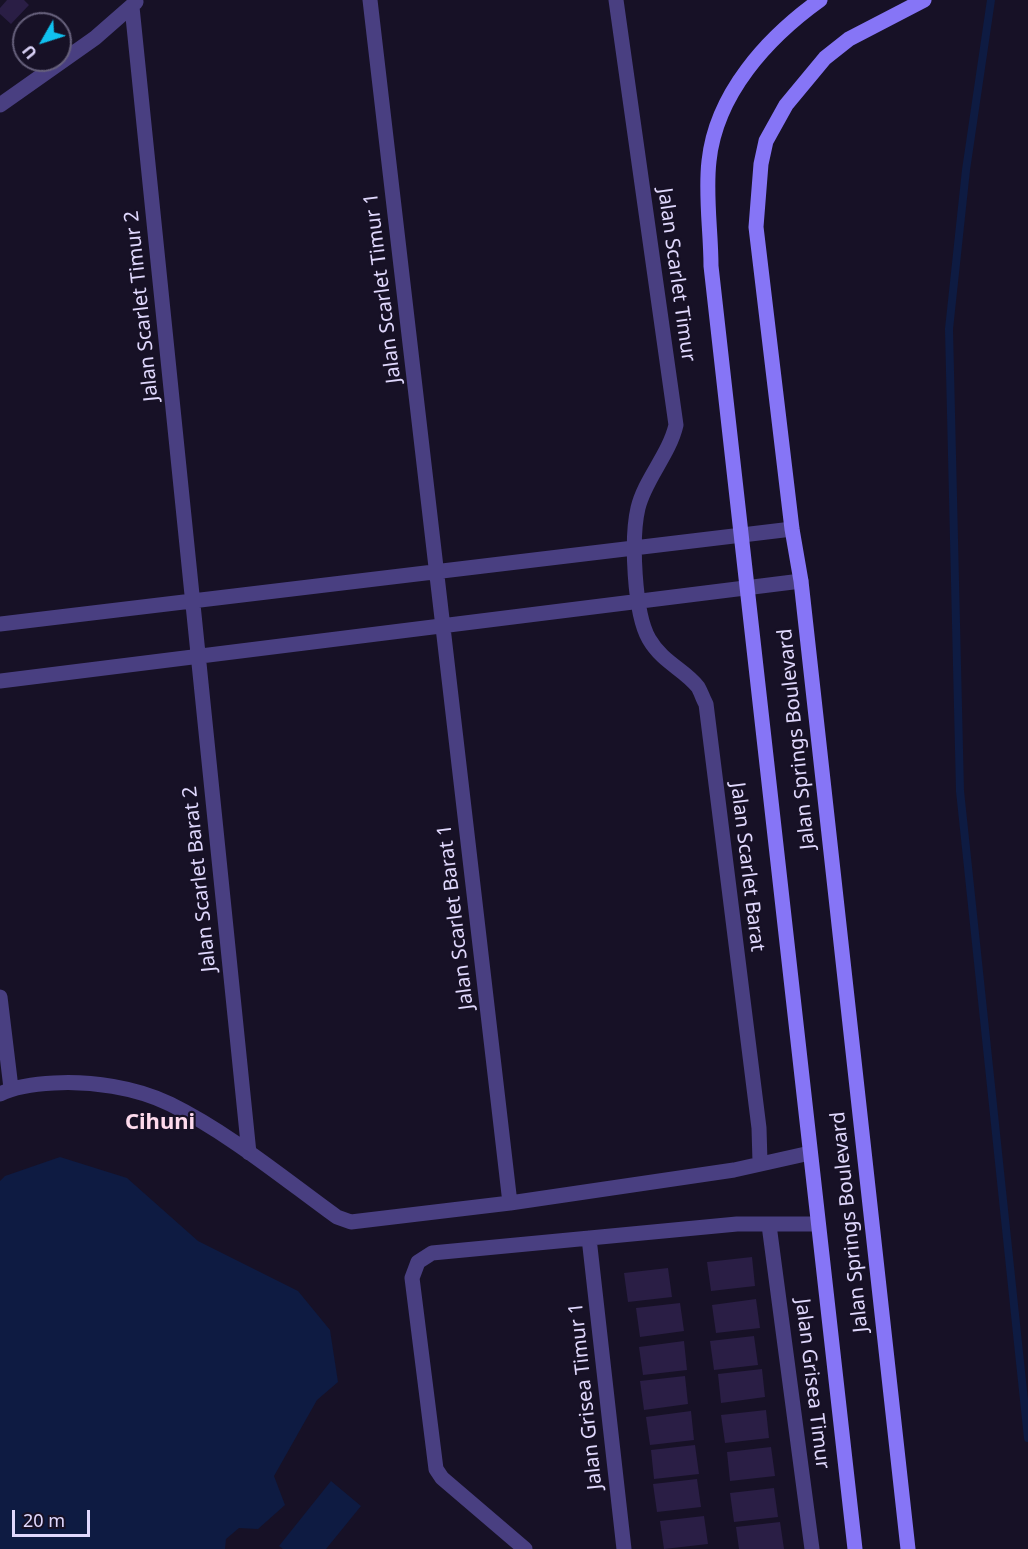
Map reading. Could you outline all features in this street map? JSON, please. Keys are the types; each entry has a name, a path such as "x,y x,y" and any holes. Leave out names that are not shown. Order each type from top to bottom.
{"main road":[{"name":"Jalan Springs Boulevard","path":"820,0 760,54 732,90 719,120 709,161 711,266 745,588 855,1549"},
{"name":"Jalan Springs Boulevard","path":"908,1549 801,581 792,529 756,227 766,141 786,105 813,71 849,39 924,0"}],"street":[{"name":"Jalan Scarlet Timur 1","path":"370,0 443,626"},
{"name":"Jalan Scarlet Timur","path":"616,0 676,425 673,440 638,507 634,548 639,601"},
{"path":"0,105 95,38 135,3"},
{"name":"Jalan Scarlet Timur 2","path":"135,3 193,601"},
{"path":"0,624 792,529"},
{"path":"0,681 801,581"},
{"name":"Jalan Scarlet Barat 2","path":"193,601 249,1153"},
{"name":"Jalan Scarlet Barat","path":"639,601 648,638 665,661 698,687 706,704 758,1116 760,1162"},
{"name":"Jalan Scarlet Barat 1","path":"443,626 510,1203"},
{"path":"0,997 6,1091 75,1082 129,1090 169,1104 249,1153 344,1221 510,1203 734,1170 760,1162 810,1153"},
{"path":"525,1549 442,1478 436,1468 412,1278 418,1262 432,1253 736,1224 818,1224"},
{"name":"Jalan Grisea Timur","path":"769,1225 812,1549"},
{"name":"Jalan Grisea Timur 1","path":"589,1238 624,1549"}],"water":[{"path":"60,1157 127,1178 198,1241 298,1291 330,1330 338,1382 317,1400 274,1476 285,1505 258,1529 239,1528 226,1539 225,1549 0,1549 0,1181 5,1176"},
{"path":"331,1481 361,1506 326,1549 283,1549 279,1546"}],"building":[{"path":"7,0 24,0 29,5 22,12 12,12 11,24 0,14 0,8"},
{"path":"752,1257 755,1286 711,1291 707,1262"},
{"path":"668,1268 672,1297 628,1302 624,1273"},
{"path":"756,1299 760,1328 716,1333 712,1305"},
{"path":"680,1303 684,1331 640,1337 636,1308"},
{"path":"754,1336 758,1365 714,1370 710,1341"},
{"path":"684,1341 687,1370 643,1375 639,1347"},
{"path":"762,1369 765,1397 721,1403 718,1374"},
{"path":"685,1376 688,1404 644,1410 640,1381"},
{"path":"766,1410 769,1438 725,1443 721,1415"},
{"path":"691,1411 694,1440 650,1445 646,1417"},
{"path":"695,1445 699,1474 654,1479 651,1450"},
{"path":"771,1447 775,1476 730,1481 727,1452"},
{"path":"697,1479 701,1507 657,1512 653,1484"},
{"path":"774,1488 778,1517 734,1522 730,1493"},
{"path":"704,1516 708,1544 664,1549 660,1521"},
{"path":"780,1522 784,1549 739,1549 736,1527"}],"waterway":[{"path":"991,0 966,170 949,329 960,791 1028,1438"}],"district":[{"name":"Cihuni","path":"160,1123"}]}
